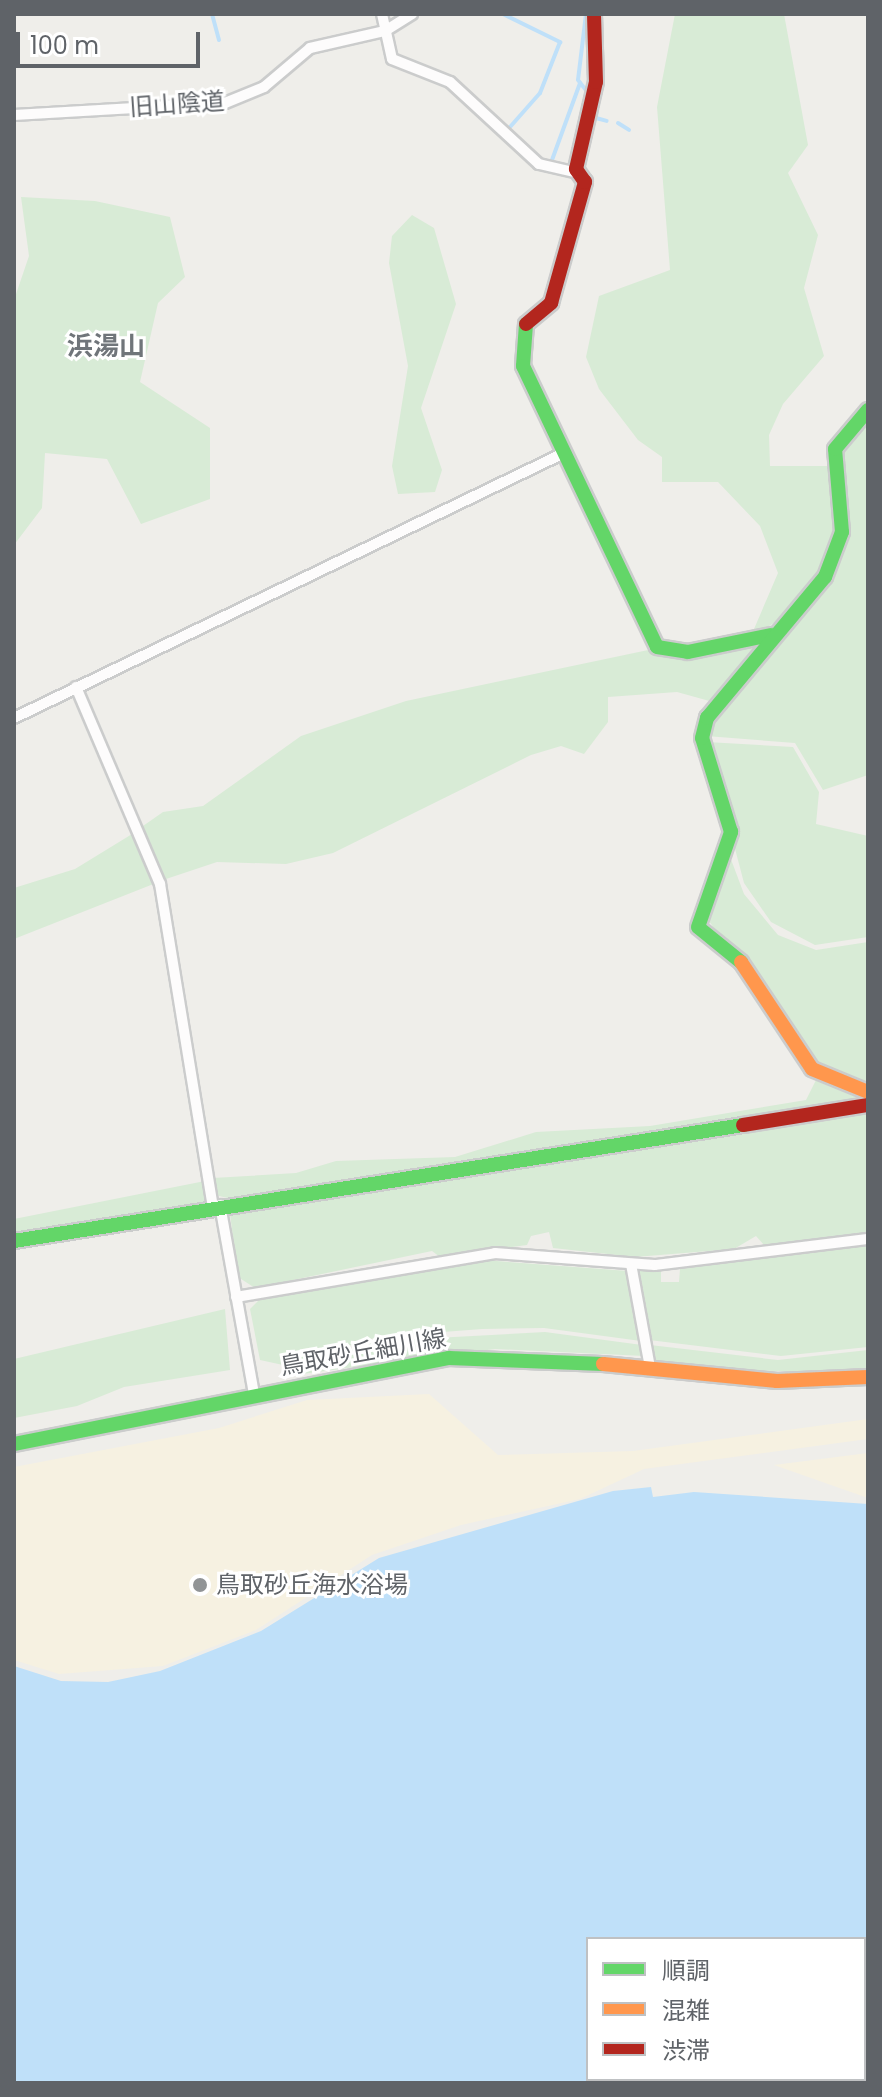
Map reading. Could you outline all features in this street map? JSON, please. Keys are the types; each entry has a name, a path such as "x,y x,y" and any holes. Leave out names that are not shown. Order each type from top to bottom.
{"street":[{"path":"382,14 392,59 450,82 539,164 578,173 585,182 551,303 521,328 517,343 564,453 657,647 688,652 771,635"},
{"name":"旧山陰道","path":"14,115 225,103 264,87 310,48 385,31 412,14"},
{"path":"578,173 596,82 594,14"},
{"path":"868,410 835,449 838,552 825,577 771,635 707,718 702,738 731,832 698,927 708,928 755,977 812,1069 868,1092"},
{"path":"14,718 564,453"},
{"path":"76,687 160,884 216,1206 254,1394"},
{"path":"14,1241 216,1206 456,1175 868,1105"},
{"path":"236,1297 495,1253 631,1264 868,1239"},
{"path":"631,1264 650,1368"},
{"name":"鳥取砂丘細川線","path":"14,1444 254,1394 449,1358 520,1356 777,1381 868,1377"}],"green space":[{"path":"675,14 784,14 808,145 788,173 818,235 804,288 824,356 783,404 769,435 770,466 831,466 838,510 830,559 783,618 751,636 778,573 760,526 718,482 662,482 662,457 638,440 599,389 586,357 599,296 670,270 657,107"},
{"path":"21,197 95,201 170,217 185,277 158,303 140,382 210,428 210,499 141,524 107,459 45,453 42,508 14,545 14,300 29,256"},
{"path":"412,215 434,228 456,304 421,408 442,470 435,492 398,494 392,466 408,366 389,263 392,236"},
{"path":"868,415 868,775 823,790 795,743 706,736 707,729 835,568 846,531 838,457"},
{"path":"763,640 713,702 677,692 608,697 608,722 584,754 561,746 531,755 333,853 286,864 217,862 163,880 143,826 163,812 203,806 301,736 406,701 653,649 680,657"},
{"path":"707,742 793,747 819,792 816,824 868,836 868,937 815,945 771,922 744,883"},
{"path":"137,831 156,883 14,939 14,888 75,869"},
{"path":"729,854 744,894 778,935 816,950 868,942 868,1087 812,1062 706,917"},
{"path":"818,1076 868,1102 232,1199 215,1195 213,1178 296,1173 336,1161 455,1157 536,1132 650,1126 806,1100"},
{"path":"868,1109 868,1233 765,1246 756,1236 734,1249 635,1257 553,1248 549,1232 531,1236 527,1245 440,1257 432,1251 255,1288 238,1277 230,1214 237,1205 410,1187"},
{"path":"205,1181 208,1205 14,1237 14,1219"},
{"path":"868,1245 868,1347 781,1356 649,1340 639,1270 661,1270 661,1282 679,1282 680,1269"},
{"path":"483,1260 628,1271 641,1341 544,1328 482,1329 378,1337 283,1365 260,1360 250,1309 259,1300"},
{"path":"225,1309 230,1370 124,1387 77,1406 14,1418 14,1359"},
{"path":"545,1332 642,1345 644,1356 495,1349 294,1375 288,1367 379,1341"},
{"path":"650,1345 778,1360 868,1350 868,1372 711,1370 656,1362"}],"sand":[{"path":"429,1394 498,1455 633,1451 868,1419 868,1439 644,1469 580,1499 461,1525 372,1555 256,1630 163,1666 59,1674 14,1660 14,1467 219,1428 307,1400"},
{"path":"868,1453 868,1498 774,1465"}],"water":[{"path":"651,1487 653,1497 694,1492 868,1504 868,2083 14,2083 14,1666 61,1681 108,1682 160,1671 261,1631 379,1558 613,1491"}],"waterway":[{"path":"212,14 219,40"},
{"path":"503,14 560,42 540,93 510,127"},
{"path":"586,14 578,80 588,93"},
{"path":"552,160 580,83"},
{"path":"597,108 596,118 607,121"},
{"path":"618,123 629,130"}],"traffic: fast":[{"path":"526,324 523,366 657,647 688,652 771,635"},
{"path":"741,962 698,927 731,832 702,738 707,718 825,577 842,532 835,449 868,410"},
{"path":"14,1241 743,1125"},
{"path":"14,1444 449,1358 603,1364"}],"traffic: slow":[{"path":"741,962 812,1069 868,1092"},
{"path":"603,1364 777,1381 868,1377"}],"traffic: jam":[{"path":"526,324 551,303 585,182 576,169 596,82 594,14"},
{"path":"743,1125 868,1105"}],"place":[{"name":"鳥取砂丘海水浴場","path":"200,1585"}],"district":[{"name":"浜湯山","path":"106,347"}]}
